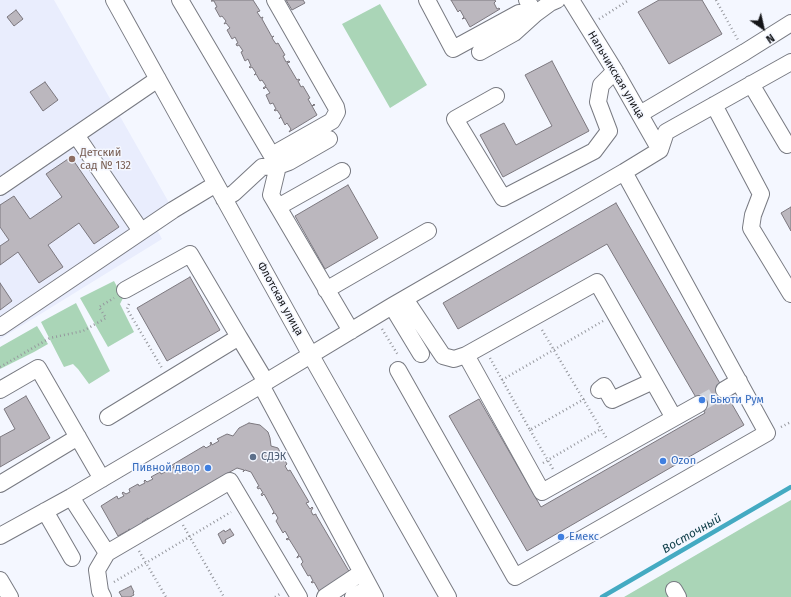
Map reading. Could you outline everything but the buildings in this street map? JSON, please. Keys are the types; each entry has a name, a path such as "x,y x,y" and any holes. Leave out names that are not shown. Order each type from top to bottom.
{"street":[{"name":"Флотская улица","path":"114,0 311,355 448,597"},
{"path":"180,0 275,161 271,195 351,331"},
{"path":"224,199 234,193 262,167 275,161 332,121 337,112 336,107 275,0"},
{"path":"427,0 453,49 519,13 534,14"},
{"path":"527,0 534,14"},
{"path":"480,52 514,32 534,14 550,3 570,1"},
{"name":"Нальчикская улица","path":"570,1 615,71 660,150"},
{"path":"640,114 791,23"},
{"path":"0,536 102,479 375,316 624,172 660,150 666,132 751,84 789,68"},
{"path":"496,96 455,119 503,198 594,150 609,131 598,102 601,85 615,71"},
{"path":"0,187 158,79"},
{"path":"751,84 787,144"},
{"path":"714,105 761,194 753,215 751,228 791,294"},
{"path":"76,135 141,232"},
{"path":"275,161 289,162 329,139"},
{"path":"278,207 342,171"},
{"path":"398,370 515,577 767,433 740,381 624,172"},
{"path":"0,327 173,210 216,184"},
{"path":"326,290 428,232"},
{"path":"126,290 190,254 264,383 372,592 353,597"},
{"path":"399,302 443,356 454,359 466,356 598,282 674,418"},
{"path":"399,302 421,354"},
{"path":"108,417 239,338"},
{"path":"466,356 542,492 699,404"},
{"path":"0,390 38,368 102,479"},
{"path":"599,390 604,386 612,400 653,381"},
{"path":"724,390 740,381"},
{"path":"0,484 78,437"},
{"path":"102,594 97,570 107,553 230,481 299,597"},
{"path":"71,497 107,553"},
{"path":"45,511 72,558"},
{"path":"325,597 361,573"},
{"path":"0,580 10,597"}],"path":[{"path":"586,26 629,0"},
{"path":"716,0 745,52"},
{"path":"0,367 50,338 82,331 106,318 99,306 126,290 130,302 128,309 169,380"},
{"path":"485,391 615,313"},
{"path":"375,316 405,367 398,370"},
{"path":"535,317 614,452"},
{"path":"483,346 560,482"},
{"path":"530,430 599,390"},
{"path":"530,471 601,429"},
{"path":"102,594 146,563 244,504"},
{"path":"176,513 224,597"},
{"path":"132,538 166,597"}],"shaded area":[{"name":"Детский сад № 132","path":"0,0 54,0 176,215 156,228 162,239 0,339"}],"green space":[{"path":"380,4 427,85 390,108 342,24"},
{"path":"114,281 123,298 120,304 134,332 108,347 80,298"},
{"path":"76,303 110,371 89,384 73,364 64,367 41,322"},
{"path":"37,326 48,344 0,369 0,347"},
{"path":"791,500 791,597 624,597 756,520"}],"waterway":[{"name":"Восточный","path":"602,597 791,487"}],"tunnel":[{"path":"699,404 724,390"}],"place":[{"name":"Детский сад № 132","path":"72,159"},
{"name":"Бьюти Рум","path":"702,400"},
{"name":"СДЭК","path":"253,457"},
{"name":"Ozon","path":"663,461"},
{"name":"Пивной двор","path":"208,468"},
{"name":"Емекс","path":"561,537"}]}
